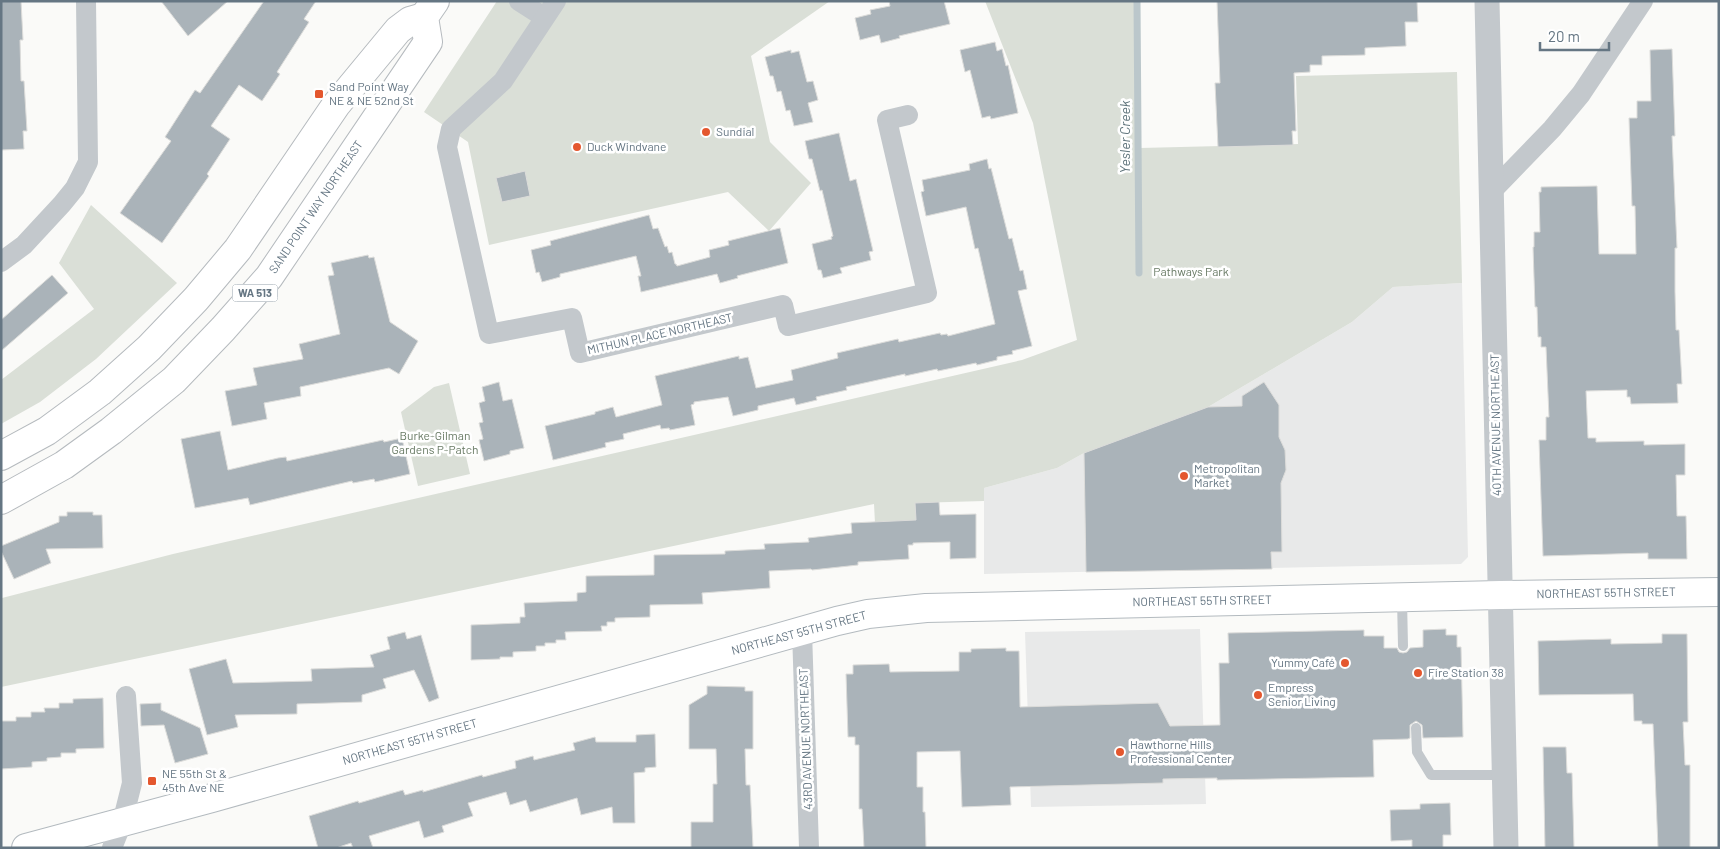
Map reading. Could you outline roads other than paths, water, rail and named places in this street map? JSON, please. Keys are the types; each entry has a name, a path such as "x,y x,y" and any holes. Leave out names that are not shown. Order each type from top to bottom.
{"main road":[{"name":"SAND POINT WAY NORTHEAST","path":"1,456 47,431 100,392 156,341 196,299 238,249 336,105 398,30 430,9"},
{"name":"SAND POINT WAY NORTHEAST","path":"1,500 64,464 111,431 174,380 224,329 269,277 428,42 430,9"},
{"name":"NORTHEAST 55TH STREET","path":"26,848 117,836 802,631 868,614 926,608 1719,592"}],"street":[{"path":"1,262 24,244 62,204 75,188 88,162 86,1"},
{"path":"519,1 544,18"},
{"name":"MITHUN PLACE NORTHEAST","path":"556,1 503,81 451,129 447,147 489,334 572,318 580,353 783,305 788,326 927,292 888,120 908,116"},
{"name":"40TH AVENUE NORTHEAST","path":"1487,1 1506,848"},
{"path":"1491,192 1552,129 1581,94 1643,1"},
{"name":"43RD AVENUE NORTHEAST","path":"802,631 809,848"},
{"path":"117,836 132,783 126,696"}],"lane":[{"path":"1402,597 1403,646"},
{"path":"1416,728 1416,752 1432,775 1504,774"}],"waterway":[{"name":"Yesler Creek","path":"1137,1 1139,273"}],"place":[{"name":"Sand Point Way NE & NE 52nd St","path":"319,94"},
{"name":"Sundial","path":"706,132"},
{"name":"Duck Windvane","path":"577,147"},
{"name":"Metropolitan Market","path":"1184,476"},
{"name":"Yummy Café","path":"1345,663"},
{"name":"Fire Station 38","path":"1418,673"},
{"name":"Empress Senior Living","path":"1258,695"},
{"name":"Hawthorne Hills Professional Center","path":"1120,752"},
{"name":"NE 55th St & 45th Ave NE","path":"152,781"}],"park label":[{"name":"Pathways Park","path":"1191,272"},
{"name":"Burke-Gilman Gardens P-Patch","path":"435,443"}]}
